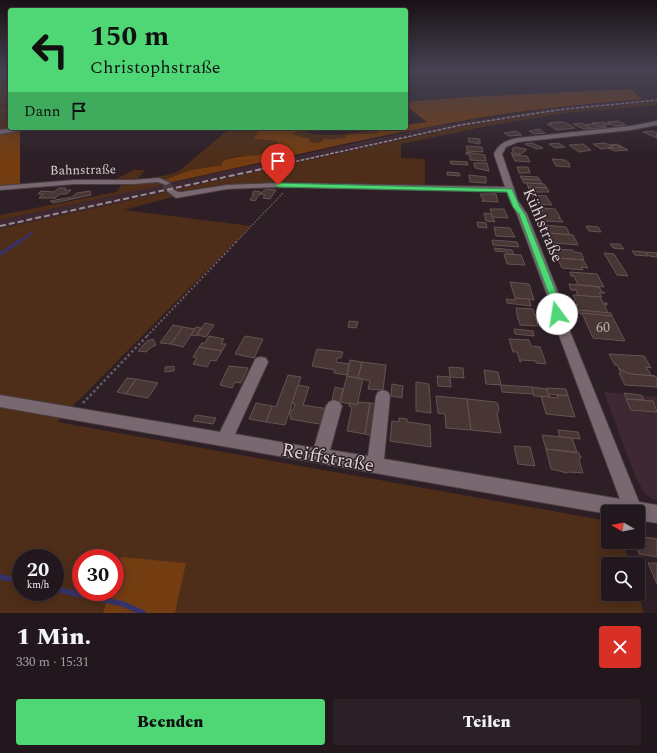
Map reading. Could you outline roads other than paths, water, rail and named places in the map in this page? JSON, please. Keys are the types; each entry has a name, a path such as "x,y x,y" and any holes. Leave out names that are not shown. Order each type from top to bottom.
{"street":[{"name":"Kühlstraße","path":"631,505 557,314 552,292 522,214 517,207 510,190 498,154 499,149 504,145 518,140 622,129 657,123"},
{"path":"0,132 13,130"},
{"name":"Bahnstraße","path":"0,188 75,182 134,182 159,180 169,187 176,195 226,187 291,185 510,190"},
{"path":"224,440 261,362"},
{"path":"375,466 383,396"},
{"name":"Reiffstraße","path":"0,401 604,505"},
{"path":"320,456 334,406"},
{"name":"Reiffstraße","path":"645,512 657,514"}],"waterway":[{"path":"18,242 32,233"},
{"path":"0,254 20,241"},
{"path":"0,577 12,579"},
{"path":"64,591 123,604 143,613"}],"tunnel":[{"path":"166,183 171,191"}],"railway":[{"path":"257,170 461,125 557,110 657,100"},
{"path":"0,226 262,169"}]}
